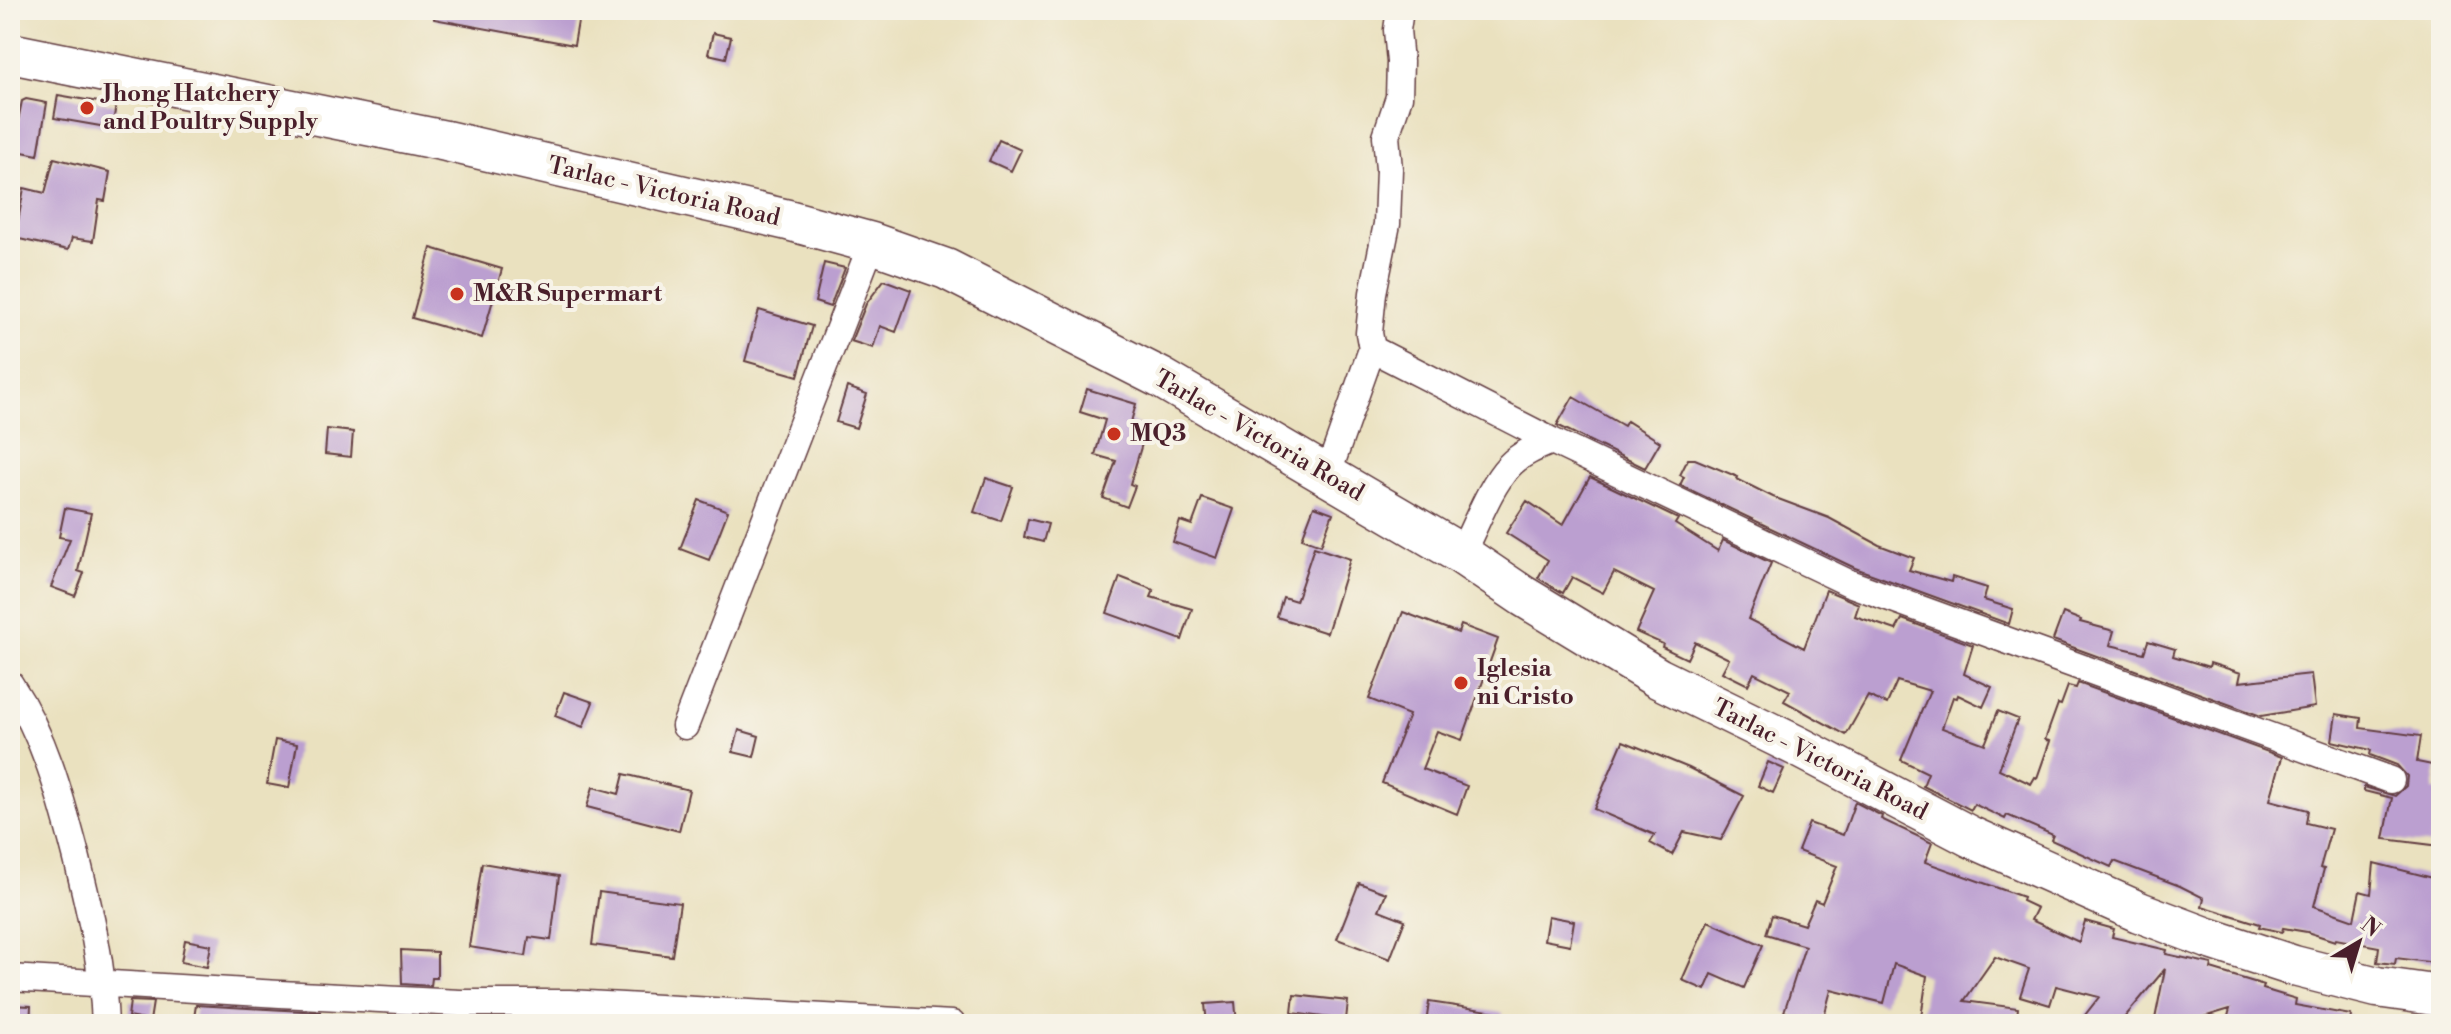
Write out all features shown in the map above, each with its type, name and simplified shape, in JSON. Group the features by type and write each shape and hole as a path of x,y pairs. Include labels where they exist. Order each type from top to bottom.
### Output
{"main road":[{"name":"Tarlac - Victoria Road","path":"10,53 446,141 788,220 872,243 946,269 1161,378 1461,554 1523,596 1658,678 1971,837 2139,912 2208,938 2294,966 2377,987 2441,996"}],"street":[{"path":"1327,476 1372,349 1369,333 1373,293 1387,224 1389,169 1386,136 1399,97 1397,30 1400,10"},
{"path":"685,726 872,243"},
{"path":"1372,349 1552,441 1849,583 2391,780"},
{"path":"1461,554 1509,465 1552,441"},
{"path":"10,684 42,740 92,917 105,1024"},
{"path":"10,978 460,1003 569,1003 952,1024"}],"building":[{"path":"434,10 580,10 574,45 434,19"},
{"path":"713,33 731,37 726,58 708,54"},
{"path":"58,95 116,105 112,128 54,118"},
{"path":"22,101 47,103 38,155 12,150"},
{"path":"999,140 1021,150 1011,171 989,161"},
{"path":"54,158 110,172 105,201 99,200 93,241 72,238 68,250 15,238 24,188 45,193"},
{"name":"M&R Supermart","path":"431,248 502,269 482,338 412,318"},
{"path":"824,263 845,268 830,307 815,302"},
{"path":"884,280 911,290 896,332 880,326 873,348 851,341 866,304"},
{"path":"759,310 812,326 798,376 745,361"},
{"path":"847,387 867,394 856,428 836,422"},
{"path":"1087,389 1136,404 1131,422 1147,427 1130,484 1135,486 1127,507 1103,498 1116,461 1095,455 1105,420 1080,412"},
{"path":"1573,397 1624,426 1627,421 1660,442 1645,468 1557,425"},
{"path":"327,429 353,432 351,457 325,454"},
{"path":"1688,459 1738,477 1773,497 1829,518 1879,545 1914,558 1909,570 1951,582 1952,577 1987,588 1984,600 2013,609 2009,624 1855,568 1680,485 1684,477 1680,475"},
{"path":"1590,477 1678,519 1675,524 1718,551 1723,540 1771,563 1748,619 1804,648 1826,590 1859,604 1855,616 1896,630 1902,619 1973,645 1964,674 1992,687 1983,707 1958,695 1957,698 1953,697 1942,728 1985,744 1998,711 2018,719 1999,769 2031,784 2037,778 2050,741 2045,740 2058,704 2061,705 2068,686 2076,688 2078,683 2282,757 2270,800 2308,810 2306,823 2331,829 2314,906 2354,920 2360,891 2371,894 2374,863 2441,880 2441,921 2436,963 2396,958 2395,964 2377,962 2379,947 2335,941 2283,928 2282,932 2259,927 2260,924 2202,906 2204,898 2180,886 2114,861 2111,867 2051,840 2053,835 2007,815 2005,819 1974,804 1971,810 1923,786 1928,773 1901,760 1930,691 1897,681 1887,704 1868,696 1846,735 1784,701 1790,691 1754,673 1748,685 1722,672 1729,659 1695,642 1687,659 1636,632 1654,592 1614,572 1603,593 1572,577 1563,593 1538,578 1548,560 1506,533 1527,501 1563,525"},
{"path":"986,478 1013,487 1001,521 974,512"},
{"path":"1202,498 1234,509 1217,558 1173,542 1180,521 1192,525"},
{"path":"699,500 728,511 709,560 680,549"},
{"path":"1314,506 1333,513 1321,545 1302,538"},
{"path":"65,508 91,513 78,571 84,573 75,596 51,587 70,539 59,537"},
{"path":"1028,519 1048,524 1043,542 1024,537"},
{"path":"1314,547 1350,559 1327,633 1277,617 1283,597 1296,601"},
{"path":"1120,577 1154,590 1151,597 1192,609 1182,640 1107,613"},
{"path":"1403,612 1458,633 1461,625 1498,639 1462,740 1437,731 1422,769 1467,786 1457,814 1382,783 1409,715 1369,699"},
{"path":"2063,613 2080,622 2114,631 2110,645 2144,653 2148,641 2175,649 2173,656 2241,673 2239,682 2311,674 2315,707 2261,716 2053,640"},
{"path":"564,692 593,702 583,727 555,716"},
{"path":"2336,714 2361,718 2360,728 2421,736 2417,762 2437,766 2433,790 2441,790 2441,846 2384,839 2392,798 2364,791 2364,787 2395,796 2406,786 2407,776 2397,765 2370,755 2371,750 2332,741"},
{"path":"739,730 759,736 754,757 733,752"},
{"path":"275,740 297,744 289,788 267,784"},
{"path":"1623,741 1689,768 1744,796 1721,840 1684,832 1672,855 1650,843 1655,835 1594,809"},
{"path":"1768,762 1784,769 1773,793 1758,786"},
{"path":"624,774 689,790 679,831 587,807 593,787 619,794"},
{"path":"1855,802 1882,816 1881,819 1932,843 1925,862 2023,897 2022,901 2037,908 2031,920 2079,942 2085,921 2114,929 2112,937 2212,964 2211,969 2264,985 2263,989 2296,999 2295,1005 2351,1015 2350,1024 2226,1024 2230,1009 2180,1024 2154,1024 2165,969 2119,1024 2078,1024 2099,997 2056,986 2050,1005 2020,996 2029,969 1995,957 1964,1001 2018,1008 2016,1024 1920,1024 1927,976 1894,964 1884,1003 1831,990 1822,1024 1792,1024 1794,1014 1784,1012 1805,946 1766,934 1772,915 1804,925 1815,900 1822,903 1837,866 1798,851 1809,823 1843,835"},
{"path":"482,863 559,876 551,940 529,937 526,956 469,947"},
{"path":"1359,883 1386,893 1379,910 1405,920 1390,959 1337,939"},
{"path":"599,892 680,903 672,956 592,945"},
{"path":"1548,916 1574,921 1570,945 1544,940"},
{"path":"1708,921 1763,945 1744,988 1712,974 1705,990 1682,980"},
{"path":"185,940 211,945 207,967 181,962"},
{"path":"401,950 437,952 437,978 432,978 431,986 402,984"},
{"path":"1294,995 1348,1001 1346,1020 1292,1013"},
{"path":"130,1001 153,1002 150,1021 128,1017"},
{"path":"1235,1002 1237,1024 1207,1024 1205,1004"},
{"path":"1429,1002 1503,1013 1502,1024 1426,1024"},
{"path":"10,1005 31,1006 30,1024 10,1024"},
{"path":"196,1005 320,1012 320,1024 193,1024"}],"place":[{"name":"Jhong Hatchery and Poultry Supply","path":"87,108"},
{"name":"M&R Supermart","path":"457,294"},
{"name":"MQ3","path":"1114,434"},
{"name":"Iglesia ni Cristo","path":"1461,683"}]}
